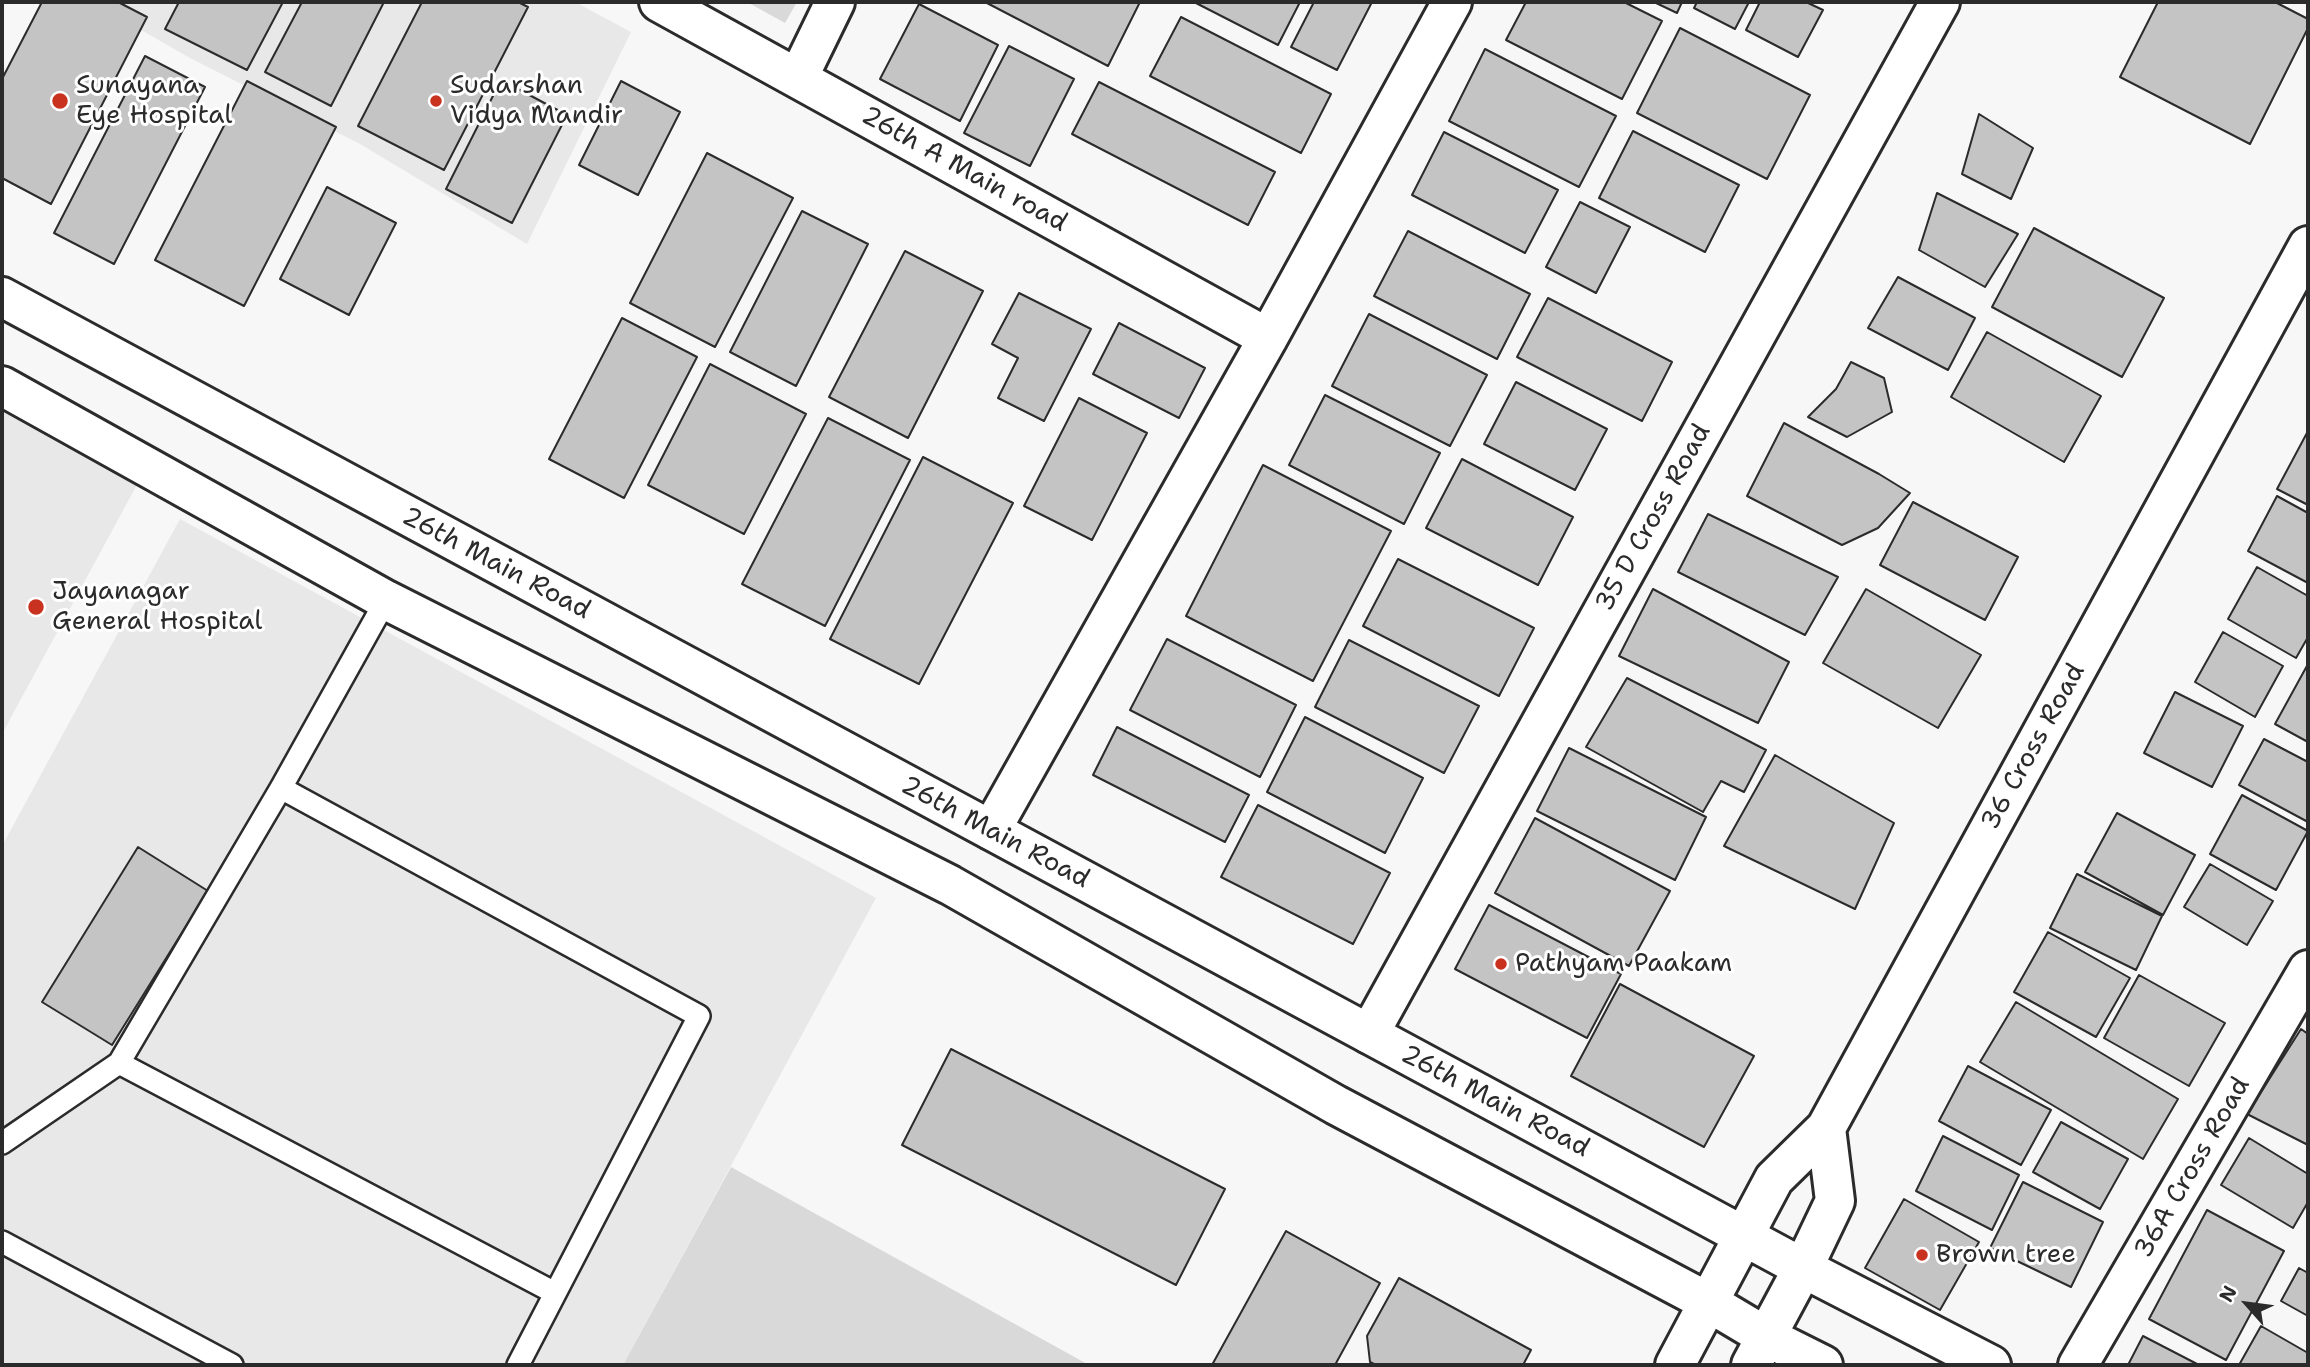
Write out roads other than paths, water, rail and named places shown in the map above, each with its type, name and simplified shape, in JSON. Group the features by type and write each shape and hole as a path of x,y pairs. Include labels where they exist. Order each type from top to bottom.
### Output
{"street":[{"name":"26th A Main road","path":"659,2 1269,338"},
{"path":"797,78 835,2"},
{"path":"991,830 1269,338 1452,2"},
{"name":"35 D Cross Road","path":"1369,1034 1940,2"},
{"name":"36 Cross Road","path":"1675,1365 1774,1179 1826,1128 2308,246"},
{"name":"26th Main Road","path":"2,297 1803,1268 1991,1365"},
{"path":"2,386 386,600 950,885 1336,1105 1708,1302 1758,1351 1823,1365"},
{"name":"36A Cross Road","path":"2078,1365 2308,970"},
{"path":"1758,1351 1803,1268 1835,1201 1826,1128"}],"lane":[{"path":"2,1143 119,1063 281,788 386,600"},
{"path":"281,788 699,1016 517,1365"},
{"path":"119,1063 555,1293"},
{"path":"2,1242 232,1365"}],"place":[{"name":"Sunayana Eye Hospital","path":"60,101"},
{"name":"Sudarshan Vidya Mandir","path":"436,101"},
{"name":"Jayanagar General Hospital","path":"36,607"},
{"name":"Pathyam Paakam","path":"1501,964"},
{"name":"Brown tree","path":"1922,1255"}]}
